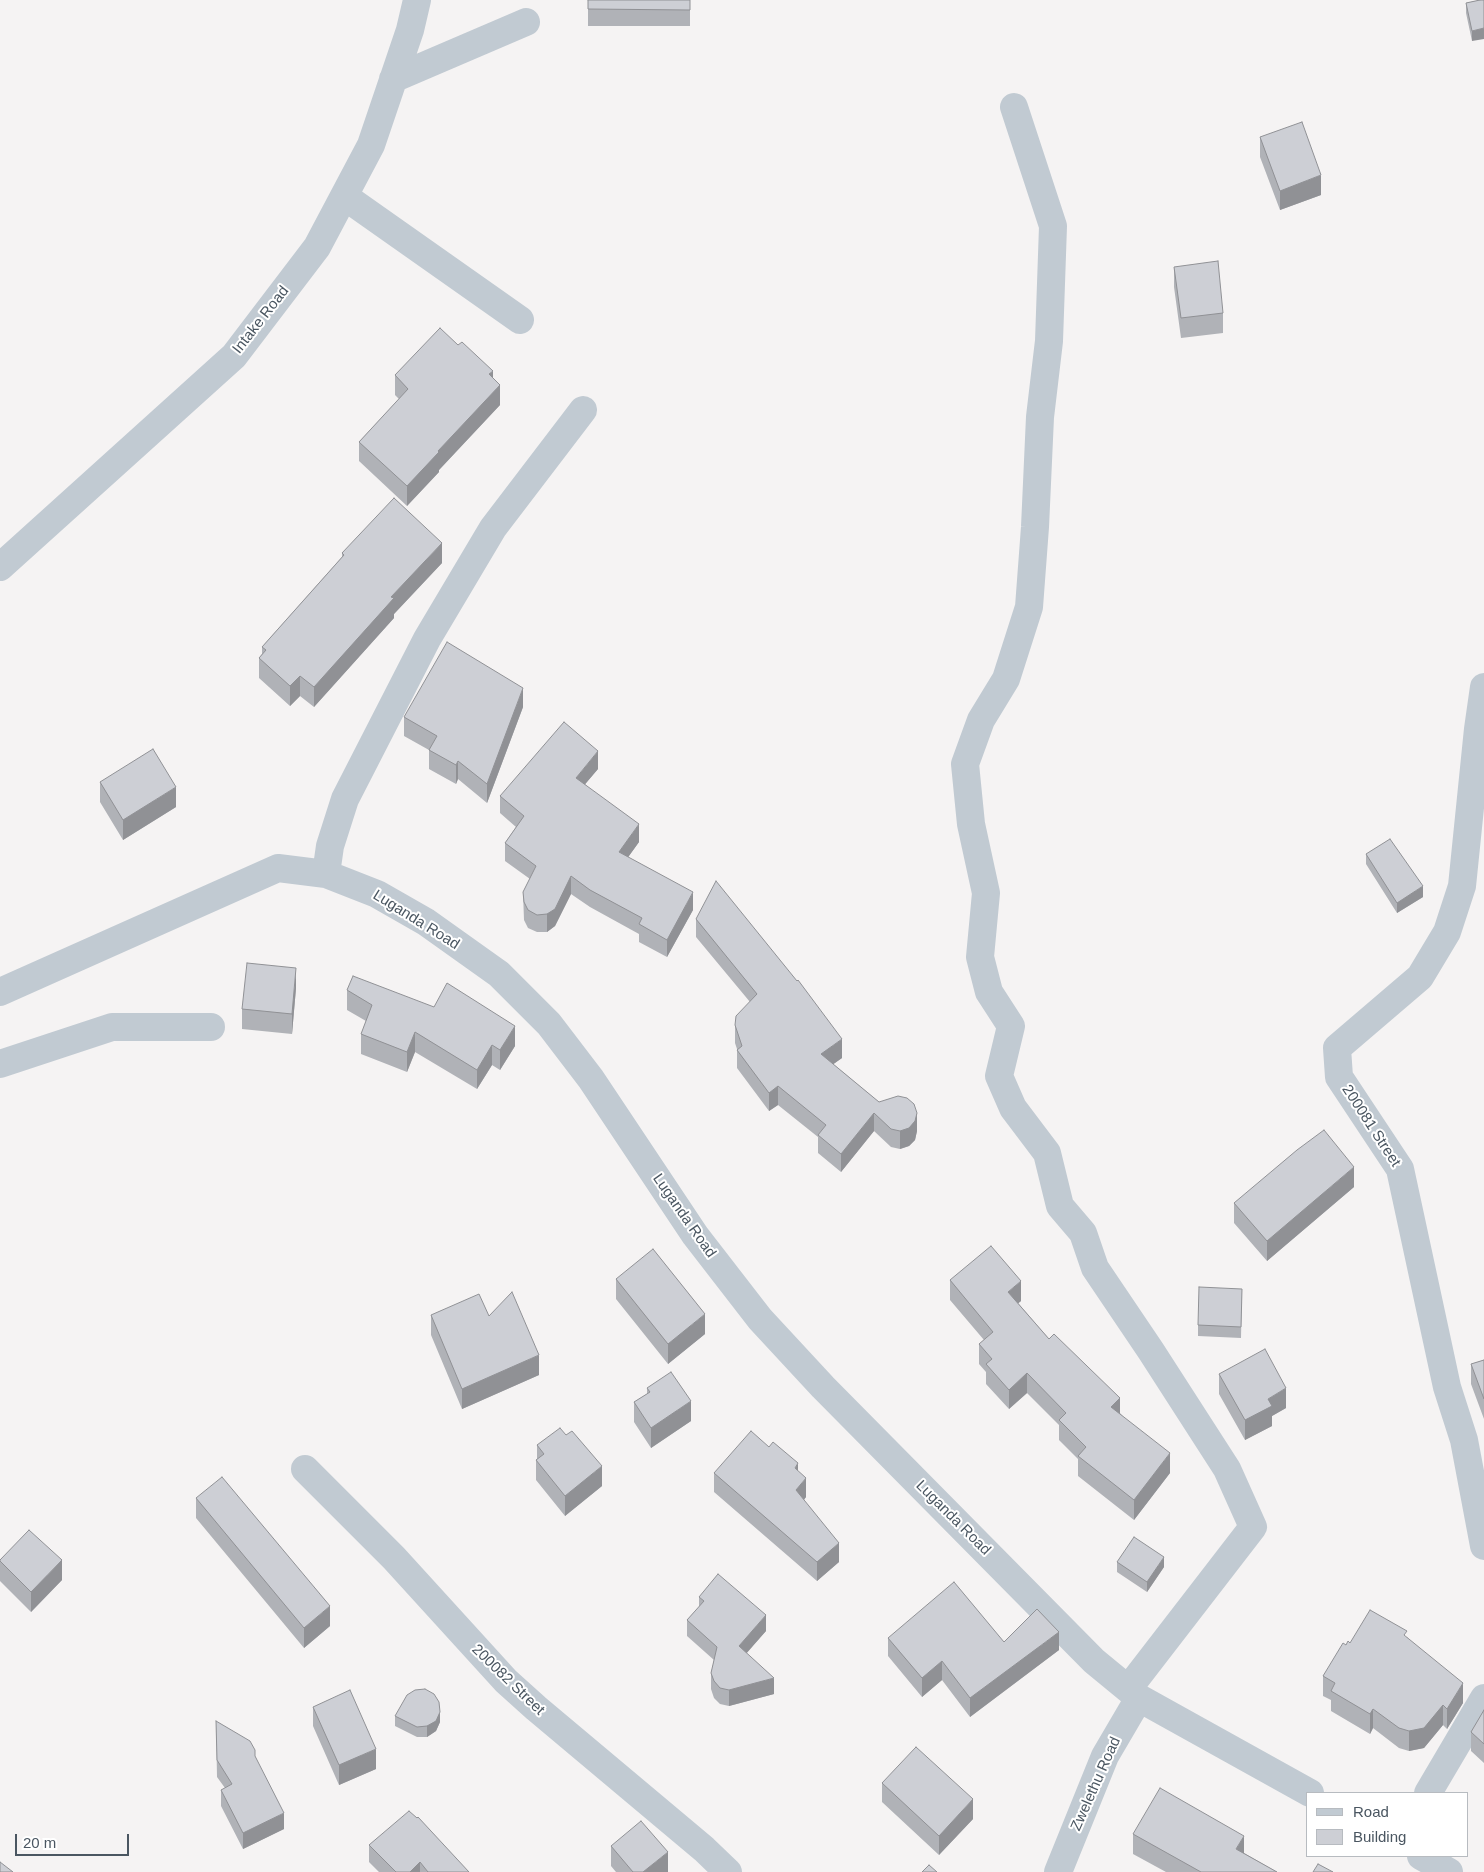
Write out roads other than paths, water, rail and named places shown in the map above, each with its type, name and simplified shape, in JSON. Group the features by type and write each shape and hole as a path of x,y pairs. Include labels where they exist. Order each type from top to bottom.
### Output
{"street":[{"name":"Intake Road","path":"0,567 234,356 317,247 371,145 410,30 418,0"},
{"path":"393,80 526,22"},
{"name":"Zwelethu Road","path":"1014,107 1053,226 1049,341 1040,418 1036,527 1029,607 1006,679 981,720 965,764 971,824 986,893 980,957 989,992 1011,1026 998,1076 1013,1108 1047,1153 1060,1206 1083,1233 1095,1268 1227,1469 1253,1527 1133,1693 1058,1872"},
{"path":"344,196 520,320"},
{"path":"326,874 330,846 345,799 427,639 493,528 582,410"},
{"name":"200081 Street","path":"1484,687 1462,886 1446,932 1420,977 1337,1048 1339,1077 1400,1169 1447,1387 1464,1440 1484,1546"},
{"name":"Luganda Road","path":"0,992 278,868 326,874 377,894 426,922 499,974 549,1024 591,1078 695,1236 760,1319 823,1387 1094,1661 1133,1693 1308,1792"},
{"path":"0,1064 112,1027 211,1027"},
{"name":"200082 Street","path":"305,1469 394,1558 506,1681 704,1849 728,1872"},
{"path":"1429,1792 1484,1698"},
{"path":"1423,1857 1449,1872"}]}
